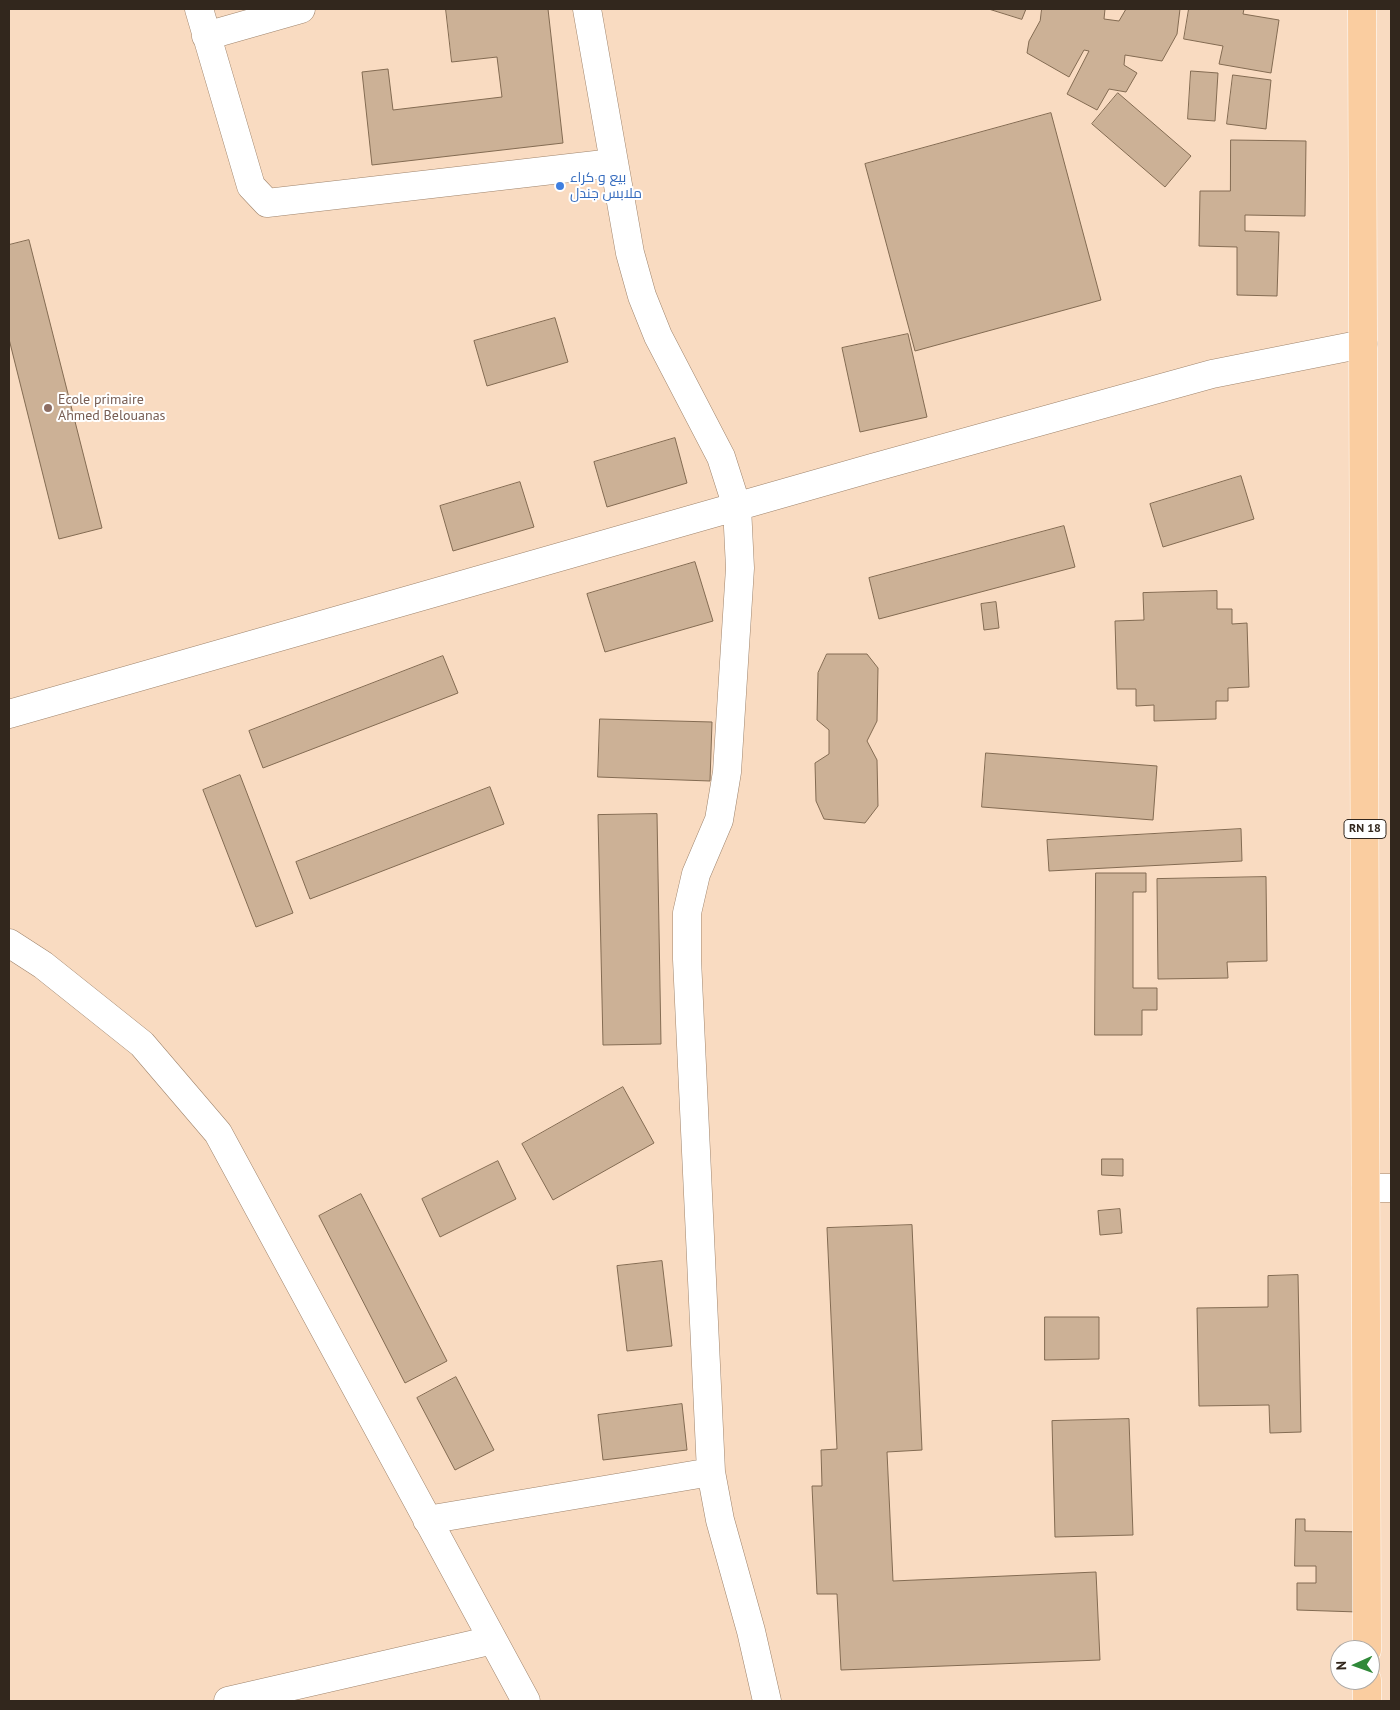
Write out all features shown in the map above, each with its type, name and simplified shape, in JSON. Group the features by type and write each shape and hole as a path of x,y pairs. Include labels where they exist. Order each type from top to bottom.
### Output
{"main road":[{"name":"RN 18","path":"1362,9 1363,344 1378,1188 1367,1640"}],"street":[{"path":"199,9 250,186 267,203 613,163"},
{"path":"206,36 302,9"},
{"path":"587,9 630,253 642,296 658,336 721,457 738,507 740,568 727,772 719,820 696,874 687,914 686,959 711,1472 720,1520 751,1631 766,1701"},
{"path":"9,714 1212,374 1363,344"},
{"path":"9,943 42,965 142,1044 218,1133 526,1701"},
{"path":"427,1520 711,1472"},
{"path":"228,1701 492,1640"}],"building":[{"path":"446,9 548,9 563,143 372,165 362,72 388,69 393,110 502,97 497,57 452,62"},
{"path":"989,9 1026,9 1022,19"},
{"path":"1042,9 1105,9 1104,19 1119,21 1126,9 1180,9 1177,34 1162,61 1125,55 1124,65 1137,73 1126,92 1109,89 1097,110 1067,94 1089,51 1084,50 1069,77 1027,53 1029,41 1040,21"},
{"path":"1189,9 1244,9 1243,14 1279,20 1271,73 1219,64 1223,46 1184,39"},
{"path":"1191,71 1218,73 1215,121 1188,119"},
{"path":"1233,75 1271,80 1266,129 1227,124"},
{"path":"1118,93 1191,156 1165,187 1092,124"},
{"path":"1051,113 1101,300 915,351 865,164"},
{"path":"1231,140 1306,141 1305,216 1245,215 1245,231 1279,232 1277,296 1237,295 1237,247 1199,246 1200,191 1230,191"},
{"path":"29,240 102,528 59,539 9,339 9,245"},
{"path":"555,318 568,362 487,386 474,341"},
{"path":"908,334 927,417 860,432 842,348"},
{"path":"675,438 687,483 607,507 594,462"},
{"path":"1241,476 1254,519 1163,547 1150,504"},
{"path":"520,482 534,527 453,551 440,506"},
{"path":"1064,526 1075,567 879,619 869,578"},
{"path":"695,562 713,621 605,652 587,594"},
{"path":"1217,591 1217,609 1232,609 1232,624 1247,623 1249,687 1228,688 1228,701 1216,701 1216,719 1154,721 1154,705 1136,706 1136,689 1117,689 1115,621 1144,620 1143,593"},
{"path":"996,602 999,628 984,630 981,604"},
{"path":"827,654 867,654 878,668 877,721 867,741 877,760 878,806 865,823 824,819 816,801 815,763 829,754 829,730 817,720 818,673"},
{"path":"443,656 458,693 263,768 249,731"},
{"path":"600,719 712,722 710,781 598,777"},
{"path":"986,753 1157,766 1153,820 982,807"},
{"path":"240,775 293,913 256,927 203,790"},
{"path":"490,787 504,824 310,899 296,862"},
{"path":"657,814 661,1044 603,1045 598,815"},
{"path":"1241,829 1242,861 1049,871 1047,840"},
{"path":"1096,873 1146,873 1146,892 1133,892 1133,988 1157,988 1157,1010 1142,1010 1142,1035 1095,1035"},
{"path":"1266,877 1267,961 1227,962 1228,978 1158,979 1157,879"},
{"path":"623,1087 654,1143 553,1200 522,1144"},
{"path":"1102,1159 1123,1159 1123,1176 1102,1175"},
{"path":"498,1161 516,1199 440,1237 422,1199"},
{"path":"361,1194 447,1361 405,1383 319,1216"},
{"path":"1120,1209 1122,1233 1100,1235 1098,1211"},
{"path":"912,1225 922,1450 887,1452 893,1581 1096,1572 1100,1660 841,1670 837,1594 817,1594 812,1486 822,1486 821,1450 837,1449 827,1228"},
{"path":"662,1261 672,1346 627,1351 617,1266"},
{"path":"1298,1275 1301,1432 1270,1433 1269,1405 1199,1406 1197,1308 1268,1307 1268,1276"},
{"path":"1045,1317 1099,1317 1099,1359 1045,1360"},
{"path":"456,1377 494,1450 455,1470 417,1398"},
{"path":"682,1404 687,1450 603,1460 598,1415"},
{"path":"1129,1419 1133,1535 1055,1537 1052,1421"},
{"path":"1296,1519 1305,1519 1305,1531 1364,1532 1358,1612 1297,1610 1297,1583 1316,1583 1316,1566 1295,1566"}],"place":[{"name":"بيع و كراء ملابس جندل","path":"560,186"},
{"name":"Ecole primaire Ahmed Belouanas","path":"48,408"}]}
